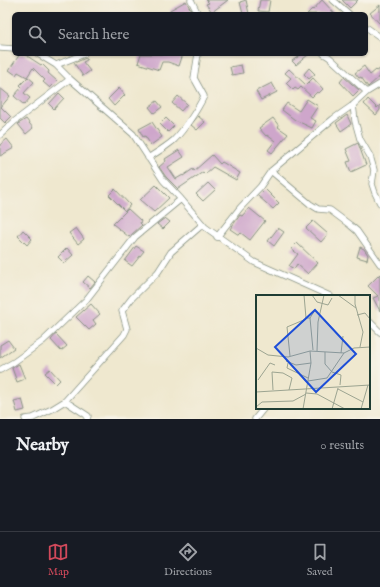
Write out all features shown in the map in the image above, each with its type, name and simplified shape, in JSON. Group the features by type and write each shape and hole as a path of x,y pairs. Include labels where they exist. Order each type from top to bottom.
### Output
{"street":[{"path":"192,0 197,12"},
{"path":"333,0 348,12"},
{"path":"368,28 380,37"},
{"path":"0,48 12,49"},
{"path":"42,56 56,64 70,79 133,134 163,180 202,225 254,262 328,295"},
{"path":"56,64 78,56"},
{"path":"148,158 173,141 202,101 204,96 195,82 193,74 198,56"},
{"path":"327,56 367,92"},
{"path":"0,136 15,121 70,79"},
{"path":"217,237 240,208 260,187 270,171 333,119 353,105 367,92 380,84"},
{"path":"353,105 355,121 360,139 370,156 374,170 372,184 380,203"},
{"path":"270,171 310,204 318,209 330,210 350,225 357,231 380,264"},
{"path":"0,370 43,341 86,300 135,237 181,199"},
{"path":"25,419 33,418 65,401 124,335 126,329 122,311 132,298 158,272 171,252 202,225"},
{"path":"370,322 380,332"},
{"path":"65,401 88,418 95,419"},
{"path":"255,419 263,409"}],"building":[{"path":"206,0 228,0 212,12 206,4 209,3"},
{"path":"246,0 249,12 242,12 240,2"},
{"path":"260,0 270,0 268,12 258,11"},
{"path":"322,0 333,12 309,12 312,9 313,10"},
{"path":"342,0 358,0 350,8"},
{"path":"186,1 192,12 171,12 170,10"},
{"path":"380,5 380,24 370,13"},
{"path":"19,56 27,56 41,65 42,64 49,71 48,73 57,81 50,88 43,82 45,80 33,68 27,77 18,72 16,75 9,70"},
{"path":"140,56 182,56 179,66 168,62 162,62 159,70 138,63"},
{"path":"299,56 307,56 296,65 292,61"},
{"path":"86,58 87,60 83,62 90,71 83,76 74,63"},
{"path":"241,65 243,73 232,75 230,67"},
{"path":"364,66 370,75 376,70 377,71 380,69 380,76 368,87 361,77 359,78 355,73"},
{"path":"309,68 315,74 309,79 304,74"},
{"path":"289,69 306,85 313,78 323,89 312,97 301,87 298,90 295,88 293,90 286,83 291,78 285,73"},
{"path":"28,77 34,82 24,93 30,98 24,105 14,96 22,87 20,85"},
{"path":"344,77 359,90 353,96 340,82"},
{"path":"272,83 277,92 261,100 256,91"},
{"path":"0,88 10,96 1,107 11,117 5,123 0,118"},
{"path":"119,88 125,95 114,106 108,99"},
{"path":"59,93 64,98 54,109 49,104"},
{"path":"178,96 187,104 181,111 172,103"},
{"path":"307,99 318,106 310,118 316,121 312,128 295,120 282,110 287,103 299,111"},
{"path":"368,99 377,108 380,105 380,110 376,115 364,104"},
{"path":"157,101 162,107 154,113 149,107"},
{"path":"347,115 351,124 341,131 336,123"},
{"path":"198,116 205,122 197,130 191,125"},
{"path":"166,118 174,126 168,132 160,124"},
{"path":"273,118 279,126 278,127 288,134 272,153 268,150 275,141 267,135 266,136 259,128"},
{"path":"26,119 33,128 26,134 18,124"},
{"path":"152,122 162,137 151,145 145,136 143,137 139,129"},
{"path":"7,139 14,148 0,156 0,145"},
{"path":"358,143 366,165 351,172 347,162 351,161 346,149"},
{"path":"179,150 184,157 168,167 176,179 193,169 194,171 212,155 220,164 222,162 240,173 236,180 213,167 205,174 203,172 178,189 166,177 159,167 166,161 165,159"},
{"path":"208,183 215,190 203,201 196,194"},
{"path":"156,185 169,198 154,212 140,200"},
{"path":"115,189 130,205 125,211 109,195"},
{"path":"265,189 279,203 273,209 258,196"},
{"path":"249,208 265,221 250,240 241,233 239,235 230,229 240,215 242,216"},
{"path":"128,209 141,221 140,223 142,225 129,237 113,224"},
{"path":"165,218 170,222 163,229 157,224"},
{"path":"313,221 328,234 321,242 306,228"},
{"path":"76,228 84,239 78,244 69,233"},
{"path":"278,228 284,232 274,246 268,241"},
{"path":"23,230 32,239 27,245 18,236"},
{"path":"297,243 318,263 308,274 297,264 294,269 289,266 298,254 291,249"},
{"path":"136,246 144,251 132,266 125,261"},
{"path":"360,247 364,249 368,255 367,260 357,257"},
{"path":"67,248 73,255 64,263 58,257"},
{"path":"380,274 380,311 373,298 378,296 368,286"},
{"path":"88,276 95,282 90,288 83,282"},
{"path":"91,304 100,314 93,320 96,324 89,330 76,317"},
{"path":"56,334 67,346 61,351 51,340"},
{"path":"8,340 14,348 0,358 0,345"},
{"path":"19,364 25,379 17,382 12,368"},
{"path":"50,369 60,380 56,384 45,373"},
{"path":"22,399 25,410 17,412 14,401"}]}
